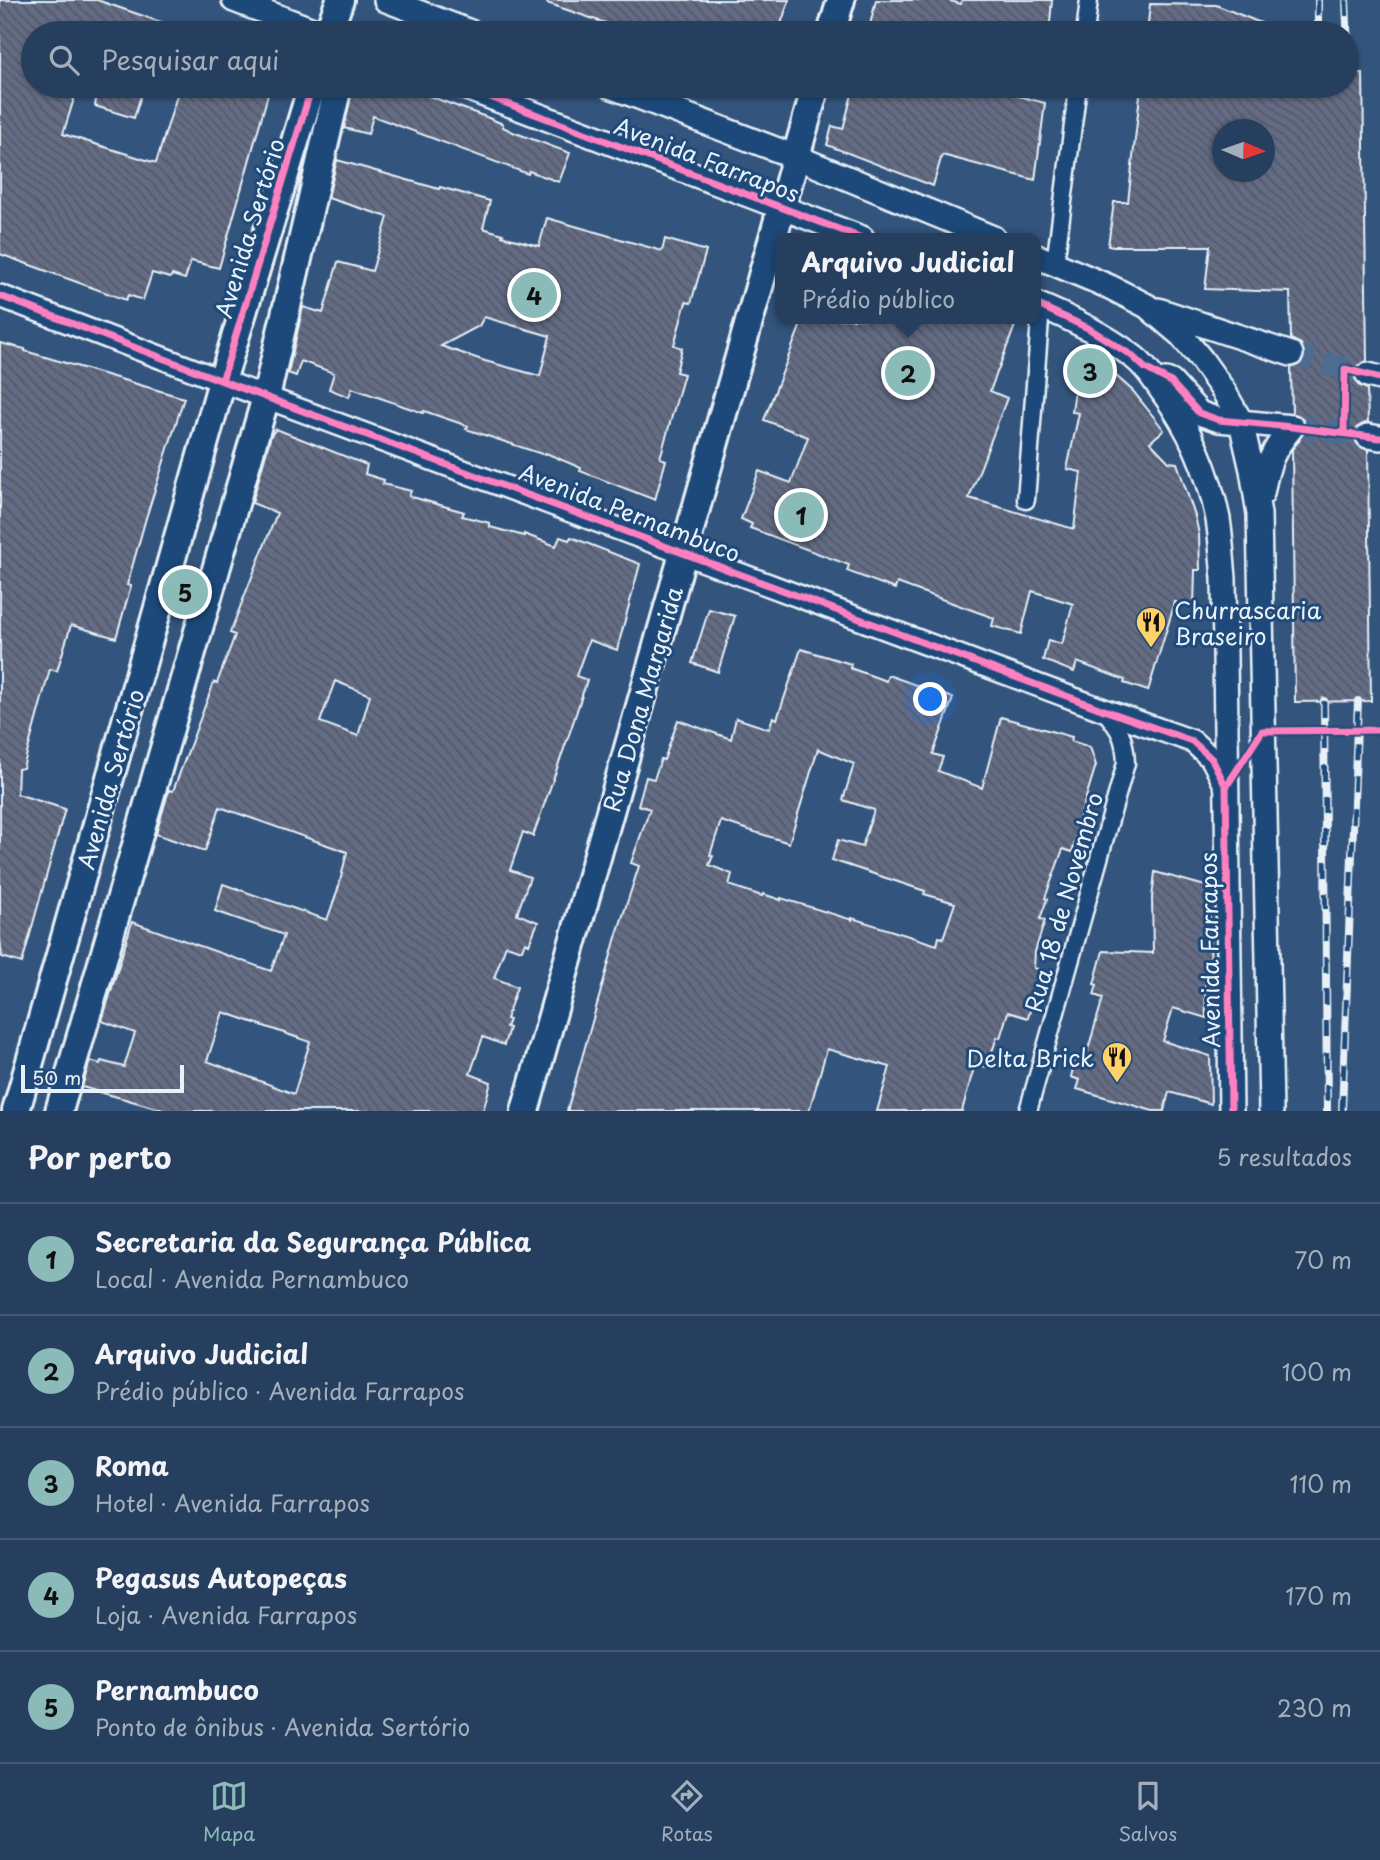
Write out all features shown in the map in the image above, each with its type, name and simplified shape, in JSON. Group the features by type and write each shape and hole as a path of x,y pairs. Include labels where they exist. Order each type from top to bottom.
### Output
{"main road":[{"path":"234,0 289,21"},
{"path":"332,21 340,0"},
{"path":"346,0 347,21"},
{"path":"386,0 441,21"},
{"path":"835,21 841,0"},
{"name":"Avenida Sertório","path":"16,1111 222,381 308,98"},
{"name":"Avenida Sertório","path":"59,1111 266,397 335,98"},
{"name":"Avenida Farrapos","path":"492,98 848,233"},
{"name":"Avenida Farrapos","path":"641,98 796,157 981,233"},
{"name":"Rua Dona Margarida","path":"525,1111 813,98"},
{"path":"1046,260 1147,306 1291,354"},
{"name":"Avenida Farrapos","path":"1041,306 1088,328 1131,355 1145,368 1182,421 1211,487 1224,578 1231,1111"},
{"path":"1147,306 1181,335 1201,359 1241,422 1259,514 1271,1111"},
{"path":"1145,368 1171,382 1199,413 1219,420 1292,427 1276,446 1267,467 1259,514"}],"street":[{"path":"1086,21 1089,0"},
{"path":"1046,260 1076,98"},
{"name":"Avenida Pernambuco","path":"0,296 1192,741 1212,759 1226,788"},
{"path":"1026,500 1038,324"},
{"name":"Rua 18 de Novembro","path":"1028,1111 1126,763 1125,745 1118,728 1104,710"}],"building":[{"path":"0,0 97,0 158,21 21,21 21,98 74,98 63,134 156,163 176,98 267,98 219,268 191,261 185,279 152,273 143,300 128,295 126,300 0,254"},
{"path":"547,0 789,0 782,21 599,21 547,3"},
{"path":"876,0 947,0 961,4 962,0 1052,0 1050,21 871,21"},
{"path":"1150,4 1216,5 1256,21 1148,21"},
{"path":"1359,73 1363,73 1367,361 1358,365 1354,372 1358,385 1367,389 1368,422 1358,427 1354,434 1359,446 1368,450 1371,701 1295,702 1292,449 1304,435 1306,428 1301,417 1292,413 1291,368 1301,364 1305,352 1301,344 1291,339 1290,292 1205,289 1210,246 1108,246 1114,202 1128,202 1140,98 1359,98"},
{"path":"96,98 140,98 134,118 95,106"},
{"path":"350,98 435,98 570,153 559,182 529,171 528,174 373,116 368,134 344,128"},
{"path":"851,98 1026,98 1045,103 1035,180 942,155 933,186 827,145 832,126 843,129"},
{"path":"337,160 490,201 483,228 539,246 547,218 662,251 665,239 706,251 691,303 686,302 674,345 682,348 676,372 684,374 660,458 666,460 655,500 580,471 581,468 546,453 545,455 466,429 468,426 424,411 423,413 352,388 349,397 329,389 334,373 301,361 296,376 288,373 303,307 323,313 338,262 372,271 388,217 328,198","holes":["484,317 550,336 540,376 441,346 479,326"]},
{"path":"801,324 1016,324 990,391 1007,398 969,498 1074,529 1081,472 1067,469 1079,413 1072,412 1080,352 1096,358 1133,391 1164,430 1150,442 1169,462 1177,463 1199,534 1200,570 1195,570 1194,608 1175,602 1148,691 1077,662 1074,672 1043,660 1048,640 1062,644 1073,604 1032,591 1021,634 992,626 994,618 897,583 895,589 847,571 849,565 750,528 752,524 741,519 759,471 791,483 808,437 764,420"},
{"path":"0,343 184,398 127,585 131,586 116,638 71,625 57,671 50,669 23,768 18,769 17,794 65,809 22,963 2,957 0,938"},
{"path":"276,429 367,465 365,474 384,480 383,484 411,491 409,496 464,512 462,516 490,523 490,527 524,534 556,546 560,537 569,540 571,537 640,564 617,650 589,640 576,676 587,680 571,729 533,836 523,832 510,870 530,877 517,914 538,922 529,944 525,942 522,950 506,945 494,978 517,987 506,1019 509,1020 506,1027 509,1028 504,1045 483,1037 470,1074 491,1082 483,1111 167,1111 82,1087 90,1061 124,1067 135,1033 102,1021 132,922 271,971 284,935 215,911 223,884 327,920 339,886 347,852 220,807 205,851 156,834 169,790 173,791 214,682 217,683 235,635 230,633 277,513 252,503 271,435","holes":["335,681 370,695 358,736 320,722","223,1012 310,1042 294,1094 207,1061"]},
{"path":"709,609 735,616 718,672 692,663"},
{"path":"801,649 851,664 850,668 886,681 888,675 953,698 933,754 943,757 938,771 982,788 1001,717 1072,737 1071,741 1090,747 1096,765 1080,817 1082,818 1072,852 1063,849 1040,919 1045,920 1035,952 1034,968 1041,970 1028,1018 1008,1012 987,1067 975,1064 962,1111 877,1111 890,1067 827,1049 809,1111 567,1111 639,866 631,863 650,809 638,805 646,777 654,779 661,759 664,760 678,720 731,739 736,718 769,729 773,717 777,719","holes":["818,749 854,764 843,800 874,810 862,847 838,840 832,860 955,903 943,938 939,937 937,945 852,918 729,885 732,874 709,865 721,821 789,843"]},
{"path":"1155,872 1209,887 1211,980 1205,980 1206,1018 1173,1008 1163,1041 1210,1056 1211,1104 1169,1092 1164,1111 1153,1111 1077,1089 1080,1080 1071,1077 1075,1060 1084,1063 1103,998 1094,995 1097,985 1094,984 1103,951 1153,953 1152,898"}],"tunnel":[{"path":"1291,354 1368,375"},
{"path":"1292,427 1368,436"}],"railway":[{"path":"1318,0 1318,21"},
{"path":"1346,0 1347,21"},
{"path":"1324,701 1327,1111"},
{"path":"1342,1111 1358,701"}],"cycle path":[{"path":"222,381 308,98"},
{"path":"493,98 849,233"},
{"path":"0,296 1192,741 1212,759 1226,787 1231,1111"},
{"path":"1041,306 1088,328 1131,355 1145,368 1171,382 1199,413 1219,420 1380,438"},
{"path":"1344,433 1345,369 1380,378"},
{"path":"1226,787 1262,731 1380,730"}],"place":[{"name":"Pegasus Autopeças","path":"534,295"},
{"name":"Roma","path":"1090,371"},
{"name":"Arquivo Judicial","path":"908,373"},
{"name":"Secretaria da Segurança Pública","path":"801,515"},
{"name":"Pernambuco","path":"185,592"},
{"name":"Churrascaria Braseiro","path":"1151,649"},
{"name":"Delta Brick","path":"1117,1084"}]}
